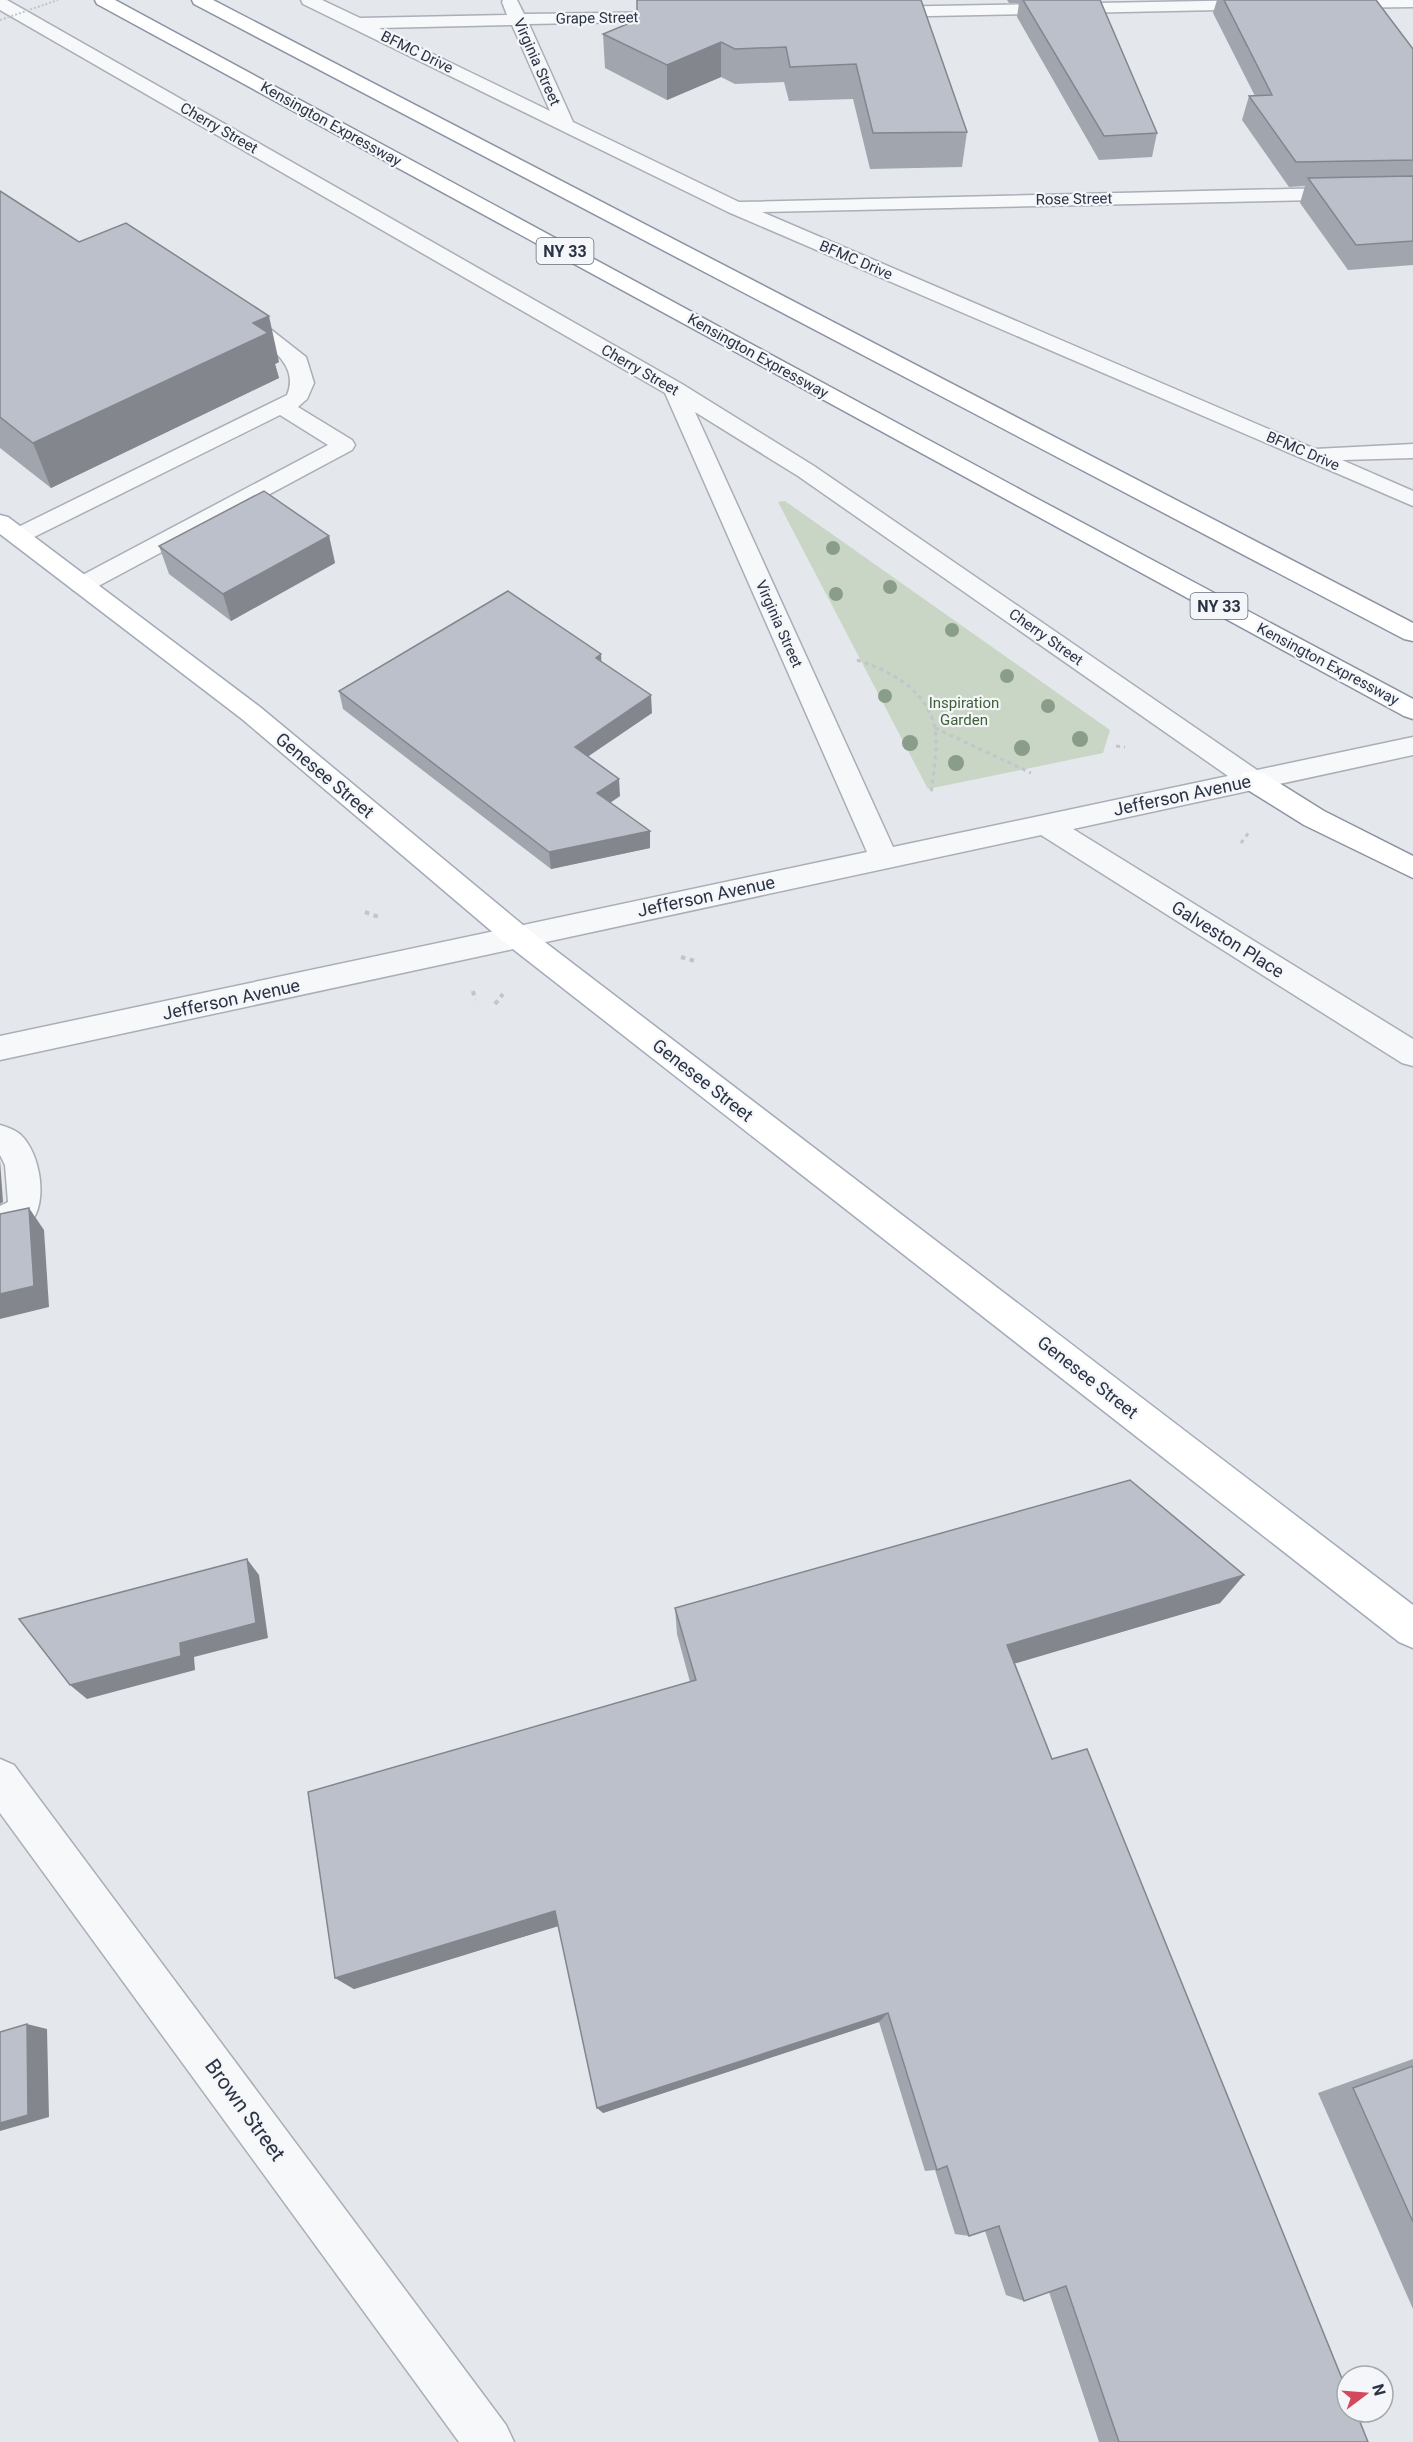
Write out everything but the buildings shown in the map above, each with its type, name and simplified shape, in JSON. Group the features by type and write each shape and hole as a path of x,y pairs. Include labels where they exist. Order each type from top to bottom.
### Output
{"main road":[{"name":"Kensington Expressway","path":"103,0 1413,710"},
{"path":"200,0 1413,633"},
{"name":"Genesee Street","path":"9,529 251,712 519,938 1413,1629"},
{"path":"1253,780 1314,818 1413,868"}],"street":[{"name":"BFMC Drive","path":"309,0 735,208 1413,500"},
{"name":"Virginia Street","path":"509,0 565,124"},
{"path":"1318,4 1413,2"},
{"name":"Cherry Street","path":"0,3 674,389 807,471 1253,780"},
{"path":"864,13 1282,4"},
{"name":"Grape Street","path":"357,23 698,16"},
{"name":"Rose Street","path":"735,208 1413,192"},
{"path":"9,529 296,399 303,383 298,362 248,321"},
{"name":"Virginia Street","path":"674,389 884,858"},
{"path":"82,585 344,445 281,406"},
{"path":"1310,454 1413,451"},
{"name":"Jefferson Avenue","path":"0,1048 1413,746"},
{"name":"Galveston Place","path":"1044,824 1413,1054"},
{"path":"0,1138 11,1143 18,1152 25,1203 24,1210 17,1215 0,1220"},
{"name":"Brown Street","path":"0,1779 489,2442"}],"path":[{"path":"0,20 58,0"},
{"path":"857,660 887,672 912,688 930,713 935,728 931,794"},
{"path":"935,728 1031,773"},
{"path":"1241,843 1249,832"},
{"path":"365,912 379,917"},
{"path":"681,957 695,961"},
{"path":"495,1004 503,994"}],"green space":[{"name":"Inspiration Garden","path":"785,501 1110,730 1103,753 928,789 778,502"}]}
